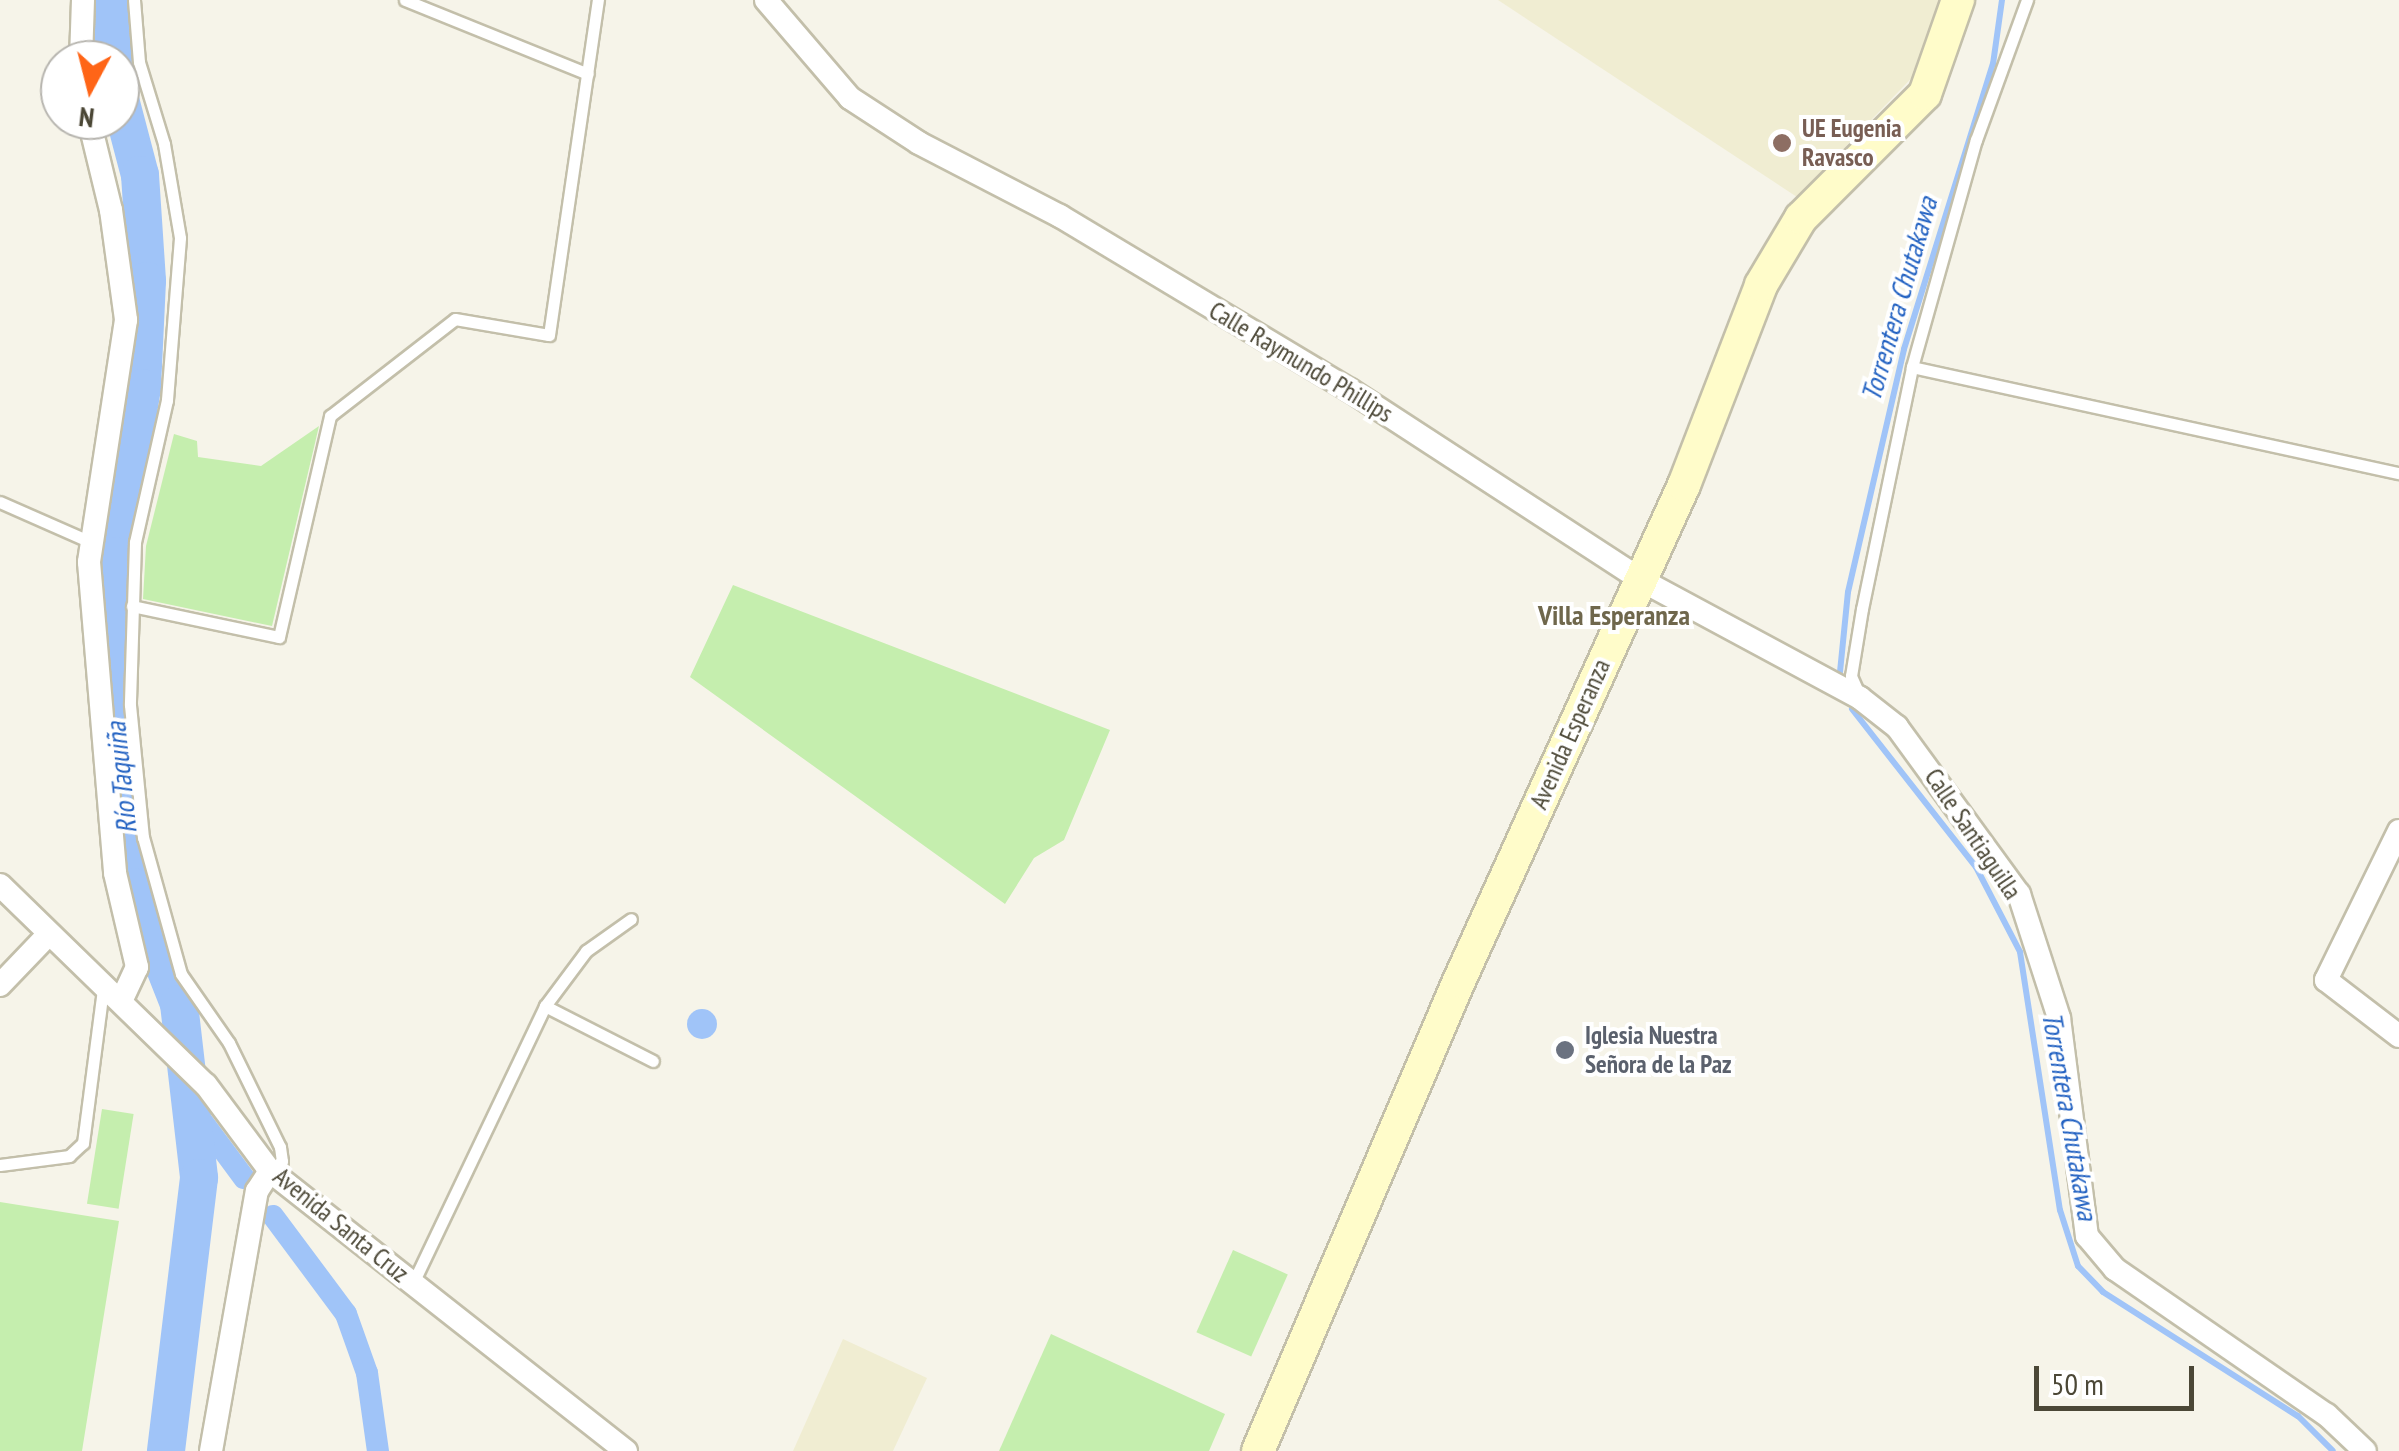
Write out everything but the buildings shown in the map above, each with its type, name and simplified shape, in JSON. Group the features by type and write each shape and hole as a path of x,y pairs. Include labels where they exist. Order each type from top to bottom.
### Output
{"main road":[{"name":"Avenida Esperanza","path":"1258,1451 1459,981 1641,580 1761,285 1801,218 1926,94 1958,0"}],"street":[{"path":"82,40 83,0"},
{"name":"Calle Raymundo Phillips","path":"766,0 814,61 878,116 1350,390 1641,580 1858,696"},
{"path":"94,140 111,210 126,320 92,543 114,873 137,967 121,1001"},
{"name":"Calle Santiaguilla","path":"1858,696 1897,728 2018,894 2059,1018 2087,1236 2116,1268 2327,1415 2366,1451"},
{"path":"2399,831 2326,980 2399,1036"},
{"name":"Avenida Santa Cruz","path":"0,886 206,1085 270,1171 626,1451"},
{"path":"0,984 48,935"},
{"path":"211,1451 257,1191 270,1171"}],"lane":[{"path":"134,0 139,62 164,144 180,238 167,400 136,542 132,606 130,706 143,837 180,974 229,1042 280,1147 282,1160 270,1171"},
{"path":"405,0 588,74"},
{"path":"132,606 279,637 330,416 455,320 550,335 598,0"},
{"path":"1858,696 1851,676 1912,367 1976,140 2027,0"},
{"path":"1912,367 2399,473"},
{"path":"0,502 92,543"},
{"path":"413,1283 545,1006 586,951 630,919"},
{"path":"0,1166 68,1156 83,1143 104,984"},
{"path":"545,1006 653,1060"}],"shaded area":[{"name":"UE Eugenia Ravasco","path":"1498,0 1947,0 1928,61 1797,197"},
{"path":"843,1339 927,1378 893,1451 793,1451"}],"green space":[{"path":"319,426 272,626 143,599 146,546 174,434 197,441 198,457 261,466"},
{"path":"733,585 1110,730 1064,840 1034,858 1005,904 690,677"},
{"path":"102,1109 134,1114 119,1209 87,1204"},
{"path":"0,1202 119,1221 82,1451 0,1451"},
{"path":"1233,1250 1288,1274 1251,1357 1196,1332"},
{"path":"1051,1334 1225,1414 1209,1451 999,1451"}],"water":[{"path":"702,1009 713,1013 717,1024 713,1035 702,1039 691,1035 687,1024 691,1013"}],"waterway":[{"name":"Río Taquiña","path":"111,0 112,40"},
{"name":"Torrentera Chutakawa","path":"1840,672 1848,592 1904,349 1993,64 2002,0"},
{"name":"Río Taquiña","path":"131,140 140,175 147,281 142,388 114,556 114,738 133,887 179,1004 199,1178 166,1451"},
{"name":"Torrentera Chutakawa","path":"1852,709 1976,867 2020,952 2060,1210 2078,1266 2103,1292 2298,1416 2333,1451"},
{"path":"190,1105 244,1178"},
{"path":"273,1216 346,1314 367,1373 378,1451"}],"place":[{"name":"UE Eugenia Ravasco","path":"1782,143"},
{"name":"Iglesia Nuestra Señora de la Paz","path":"1565,1050"}],"district":[{"name":"Villa Esperanza","path":"1614,615"}]}
